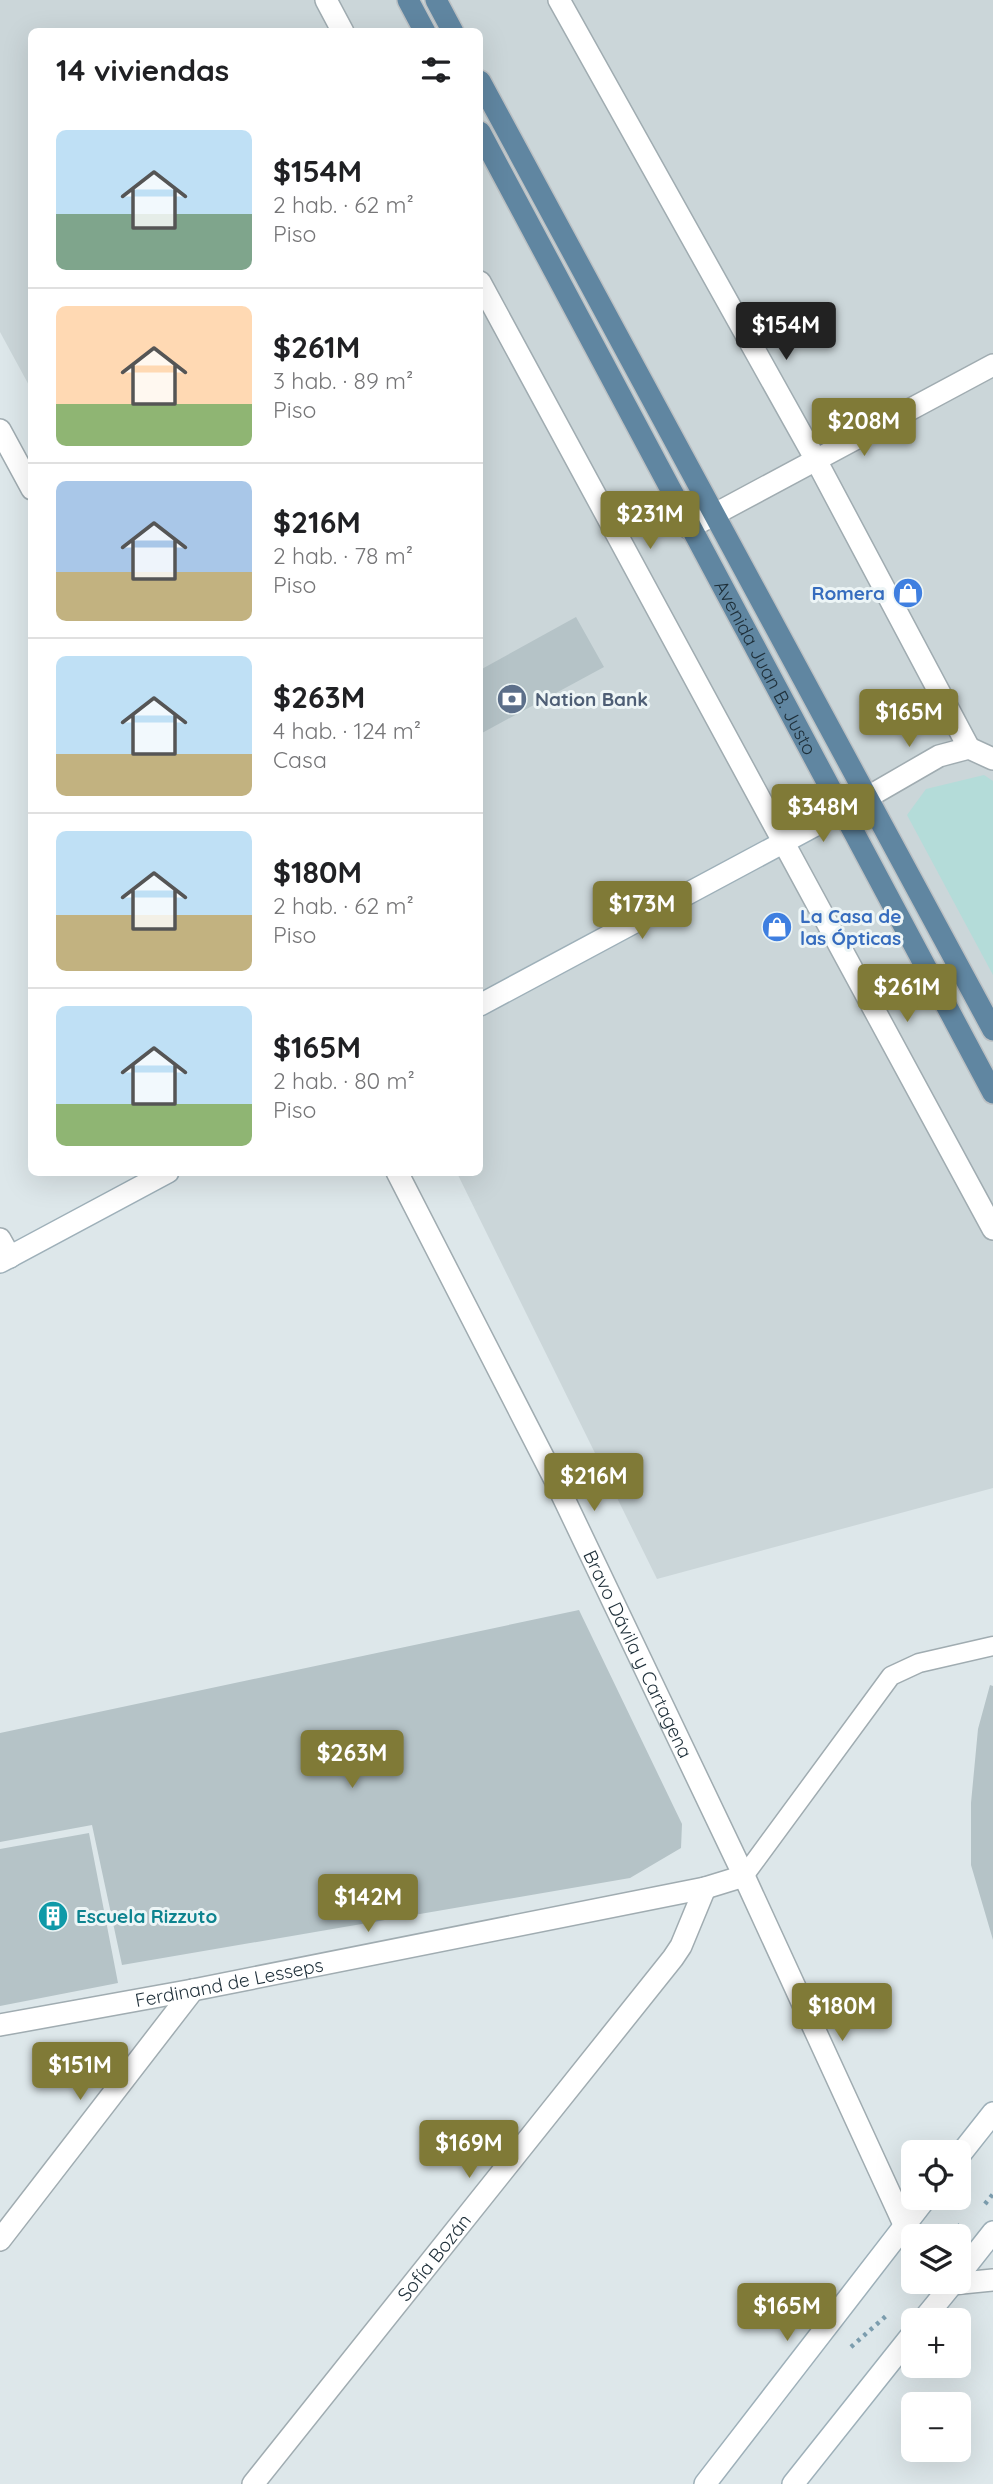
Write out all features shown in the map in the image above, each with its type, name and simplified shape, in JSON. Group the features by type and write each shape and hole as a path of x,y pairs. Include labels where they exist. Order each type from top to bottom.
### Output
{"main road":[{"path":"408,0 423,28"},
{"path":"436,0 451,28"},
{"name":"Avenida Juan B. Justo","path":"483,87 993,1030"},
{"name":"Avenida Juan B. Justo","path":"483,138 993,1093"}],"street":[{"path":"326,0 341,28"},
{"path":"559,0 816,460 969,748 993,759"},
{"path":"483,288 993,1229"},
{"path":"689,528 993,365"},
{"path":"0,430 28,482"},
{"path":"483,1003 868,797 939,756 969,748"},
{"path":"3,1253 160,1176"},
{"name":"Bravo Dávila y Cartagena","path":"399,1176 555,1480 744,1876 902,2224"},
{"name":"Ferdinand de Lesseps","path":"0,2025 193,1990 705,1888 744,1876"},
{"name":"Sofía Bozán","path":"253,2484 673,1958 681,1946 705,1888"},
{"path":"0,2240 193,1990"},
{"path":"971,2141 993,2113"},
{"path":"971,2259 993,2232"},
{"path":"705,2484 901,2246"},
{"path":"971,2281 993,2280"},
{"path":"932,2308 943,2294"},
{"path":"793,2484 901,2348"}],"lane":[{"path":"744,1876 891,1676 919,1663 993,1646"}],"shaded area":[{"path":"0,0 993,0 993,1488 657,1579 458,1176 483,1176 483,28 28,28 28,383 0,332"}],"green space":[{"path":"984,775 993,781 993,975 907,815 926,789"}],"building":[{"name":"Nation Bank","path":"576,617 604,667 483,732 483,668"},
{"path":"579,1610 682,1824 681,1848 630,1878 122,1965 92,1825 0,1842 0,1733"},
{"path":"990,1685 993,1686 993,1940 971,1865 971,1803 978,1729"},
{"name":"Escuela Rizzuto","path":"89,1833 118,1983 0,2006 0,1849"}],"place":[{"name":"Romera","path":"908,593"},
{"name":"Nation Bank","path":"512,699"},
{"name":"La Casa de las Ópticas","path":"777,927"},
{"name":"Escuela Rizzuto","path":"53,1916"}]}
